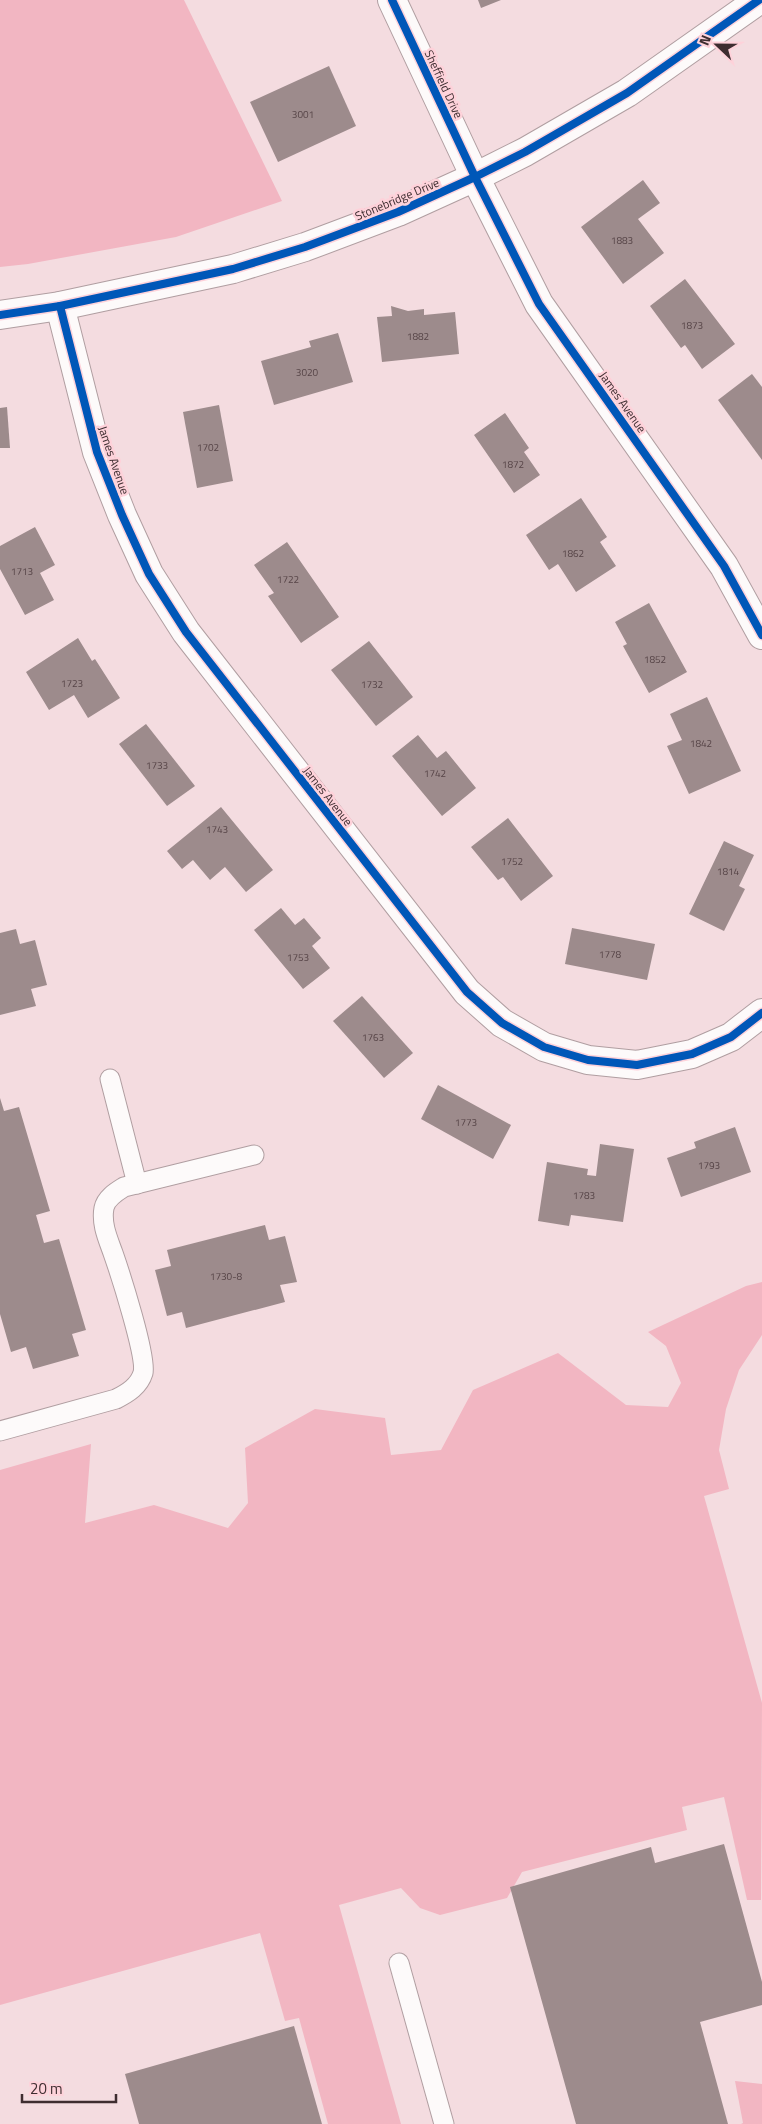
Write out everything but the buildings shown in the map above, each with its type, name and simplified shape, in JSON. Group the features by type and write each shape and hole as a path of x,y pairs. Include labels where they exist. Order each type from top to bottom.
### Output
{"street":[{"name":"Sheffield Drive","path":"392,0 475,177"},
{"name":"Stonebridge Drive","path":"0,315 60,306 234,269 305,247 398,212 525,152 627,93 759,0"},
{"name":"James Avenue","path":"475,177 539,304 724,566 762,635"},
{"name":"James Avenue","path":"60,306 98,452 122,515 149,574 186,632 467,992 502,1024 544,1047 588,1060 637,1065 692,1054 731,1037 762,1013"}],"lane":[{"path":"110,1079 137,1184"},
{"path":"0,1431 116,1399 133,1389 139,1382 143,1371 141,1350 114,1254 105,1230 103,1217 104,1207 114,1194 124,1187 254,1155"},
{"path":"399,1963 444,2124"}],"shaded area":[{"path":"0,0 184,0 282,201 176,237 28,264 0,267"},
{"path":"762,1282 762,1335 739,1370 726,1409 719,1450 729,1489 704,1496 762,1703 761,1900 747,1900 724,1797 682,1807 687,1830 522,1872 507,1898 440,1915 420,1908 401,1888 339,1905 401,2124 328,2124 299,2018 285,2021 260,1933 0,2005 0,1470 91,1444 85,1523 154,1505 228,1528 248,1503 245,1448 315,1409 385,1418 391,1455 441,1450 473,1390 558,1353 626,1405 668,1407 681,1383 666,1346 648,1332 746,1286"},
{"path":"735,2081 762,2084 762,2124 741,2124 743,2123"}],"cycle path":[{"path":"392,0 475,177 539,304 724,566 762,635"},
{"path":"0,315 60,306 233,269 305,247 398,212 525,152 627,93 759,0"},
{"path":"60,306 97,452 122,515 149,574 186,632 467,992 502,1023 544,1047 588,1060 637,1065 692,1054 731,1037 762,1013"}]}
